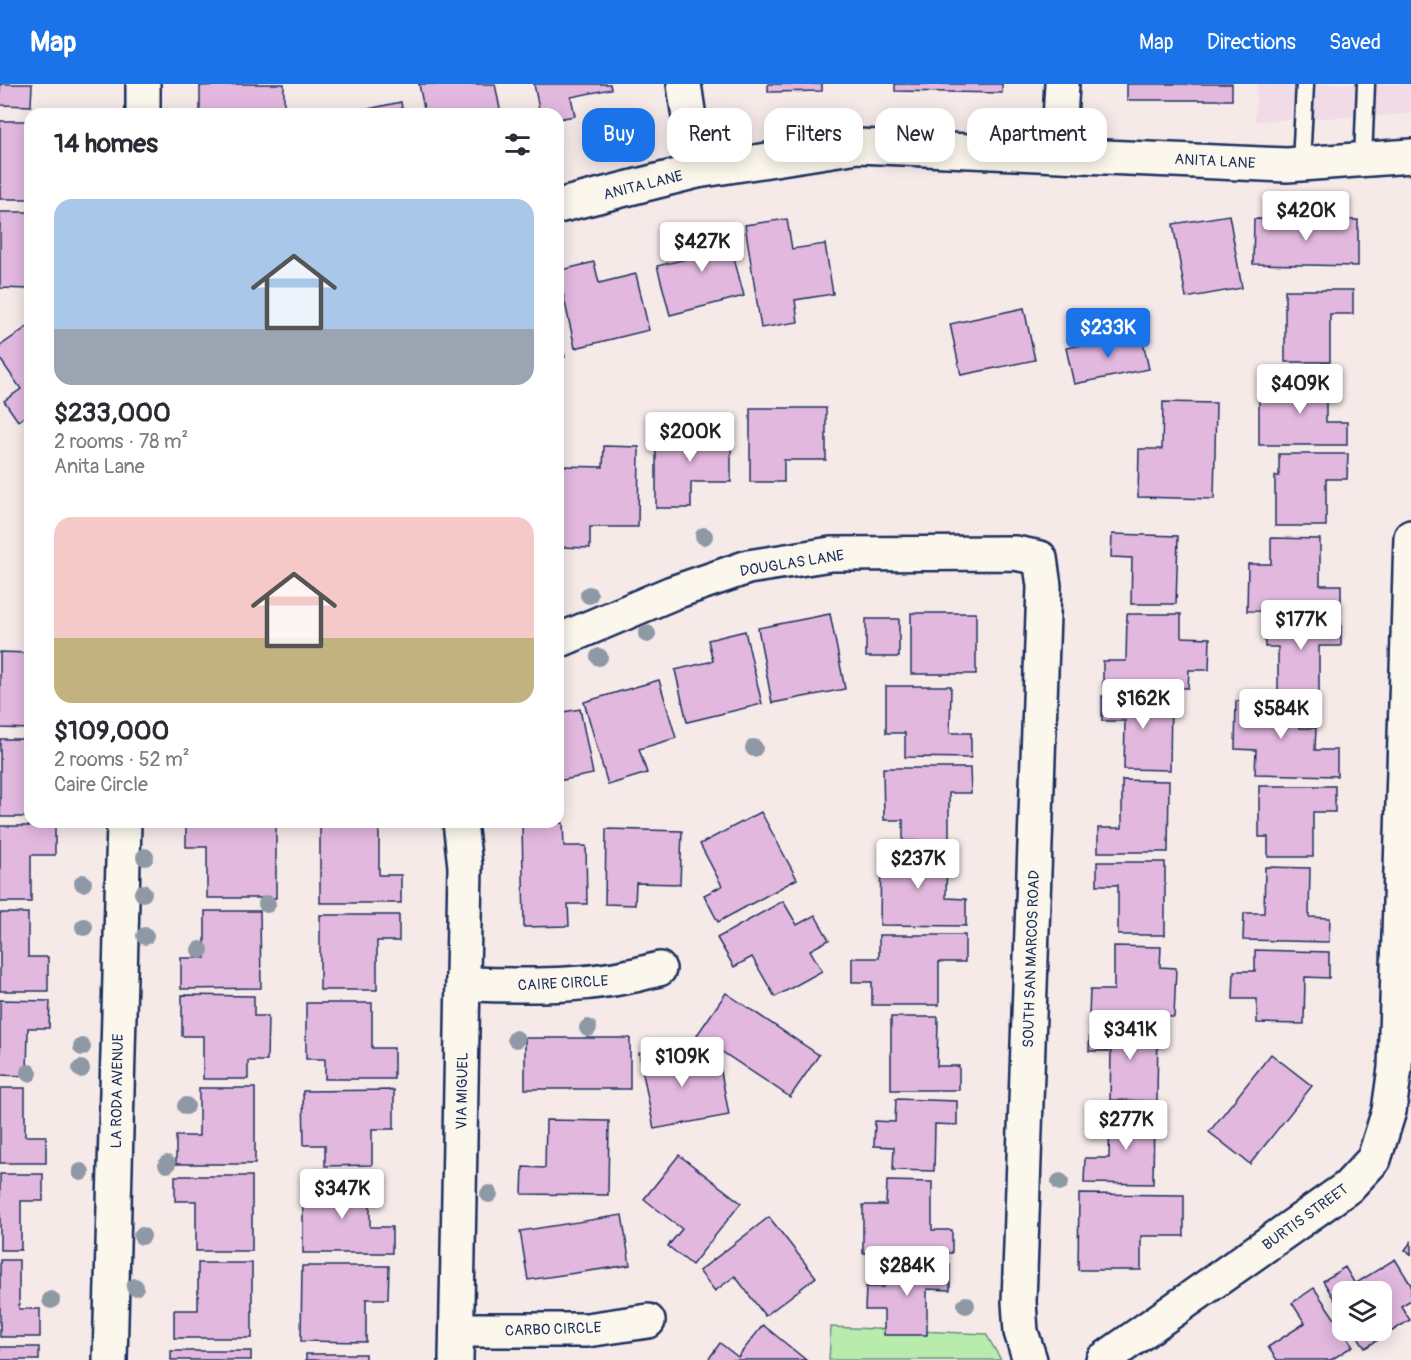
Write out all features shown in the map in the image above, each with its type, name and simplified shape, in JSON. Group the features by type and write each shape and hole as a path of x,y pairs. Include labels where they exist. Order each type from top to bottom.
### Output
{"street":[{"path":"143,84 143,108"},
{"path":"684,84 697,171"},
{"path":"1061,108 1062,84"},
{"name":"ANITA LANE","path":"564,204 697,171 858,146 967,150"},
{"name":"ANITA LANE","path":"1107,156 1301,164 1411,156"},
{"name":"BURTIS STREET","path":"1103,1360 1348,1187 1374,1159 1389,1111 1395,1068 1411,537"},
{"name":"DOUGLAS LANE","path":"564,638 672,593 748,567 831,554 1015,553 1040,558"},
{"name":"SOUTH SAN MARCOS ROAD","path":"1030,1360 1021,1332 1018,1302 1044,586 1040,558"},
{"name":"LA RODA AVENUE","path":"110,1360 124,828"},
{"name":"VIA MIGUEL","path":"457,1345 465,984 465,866 461,828"},
{"name":"CAIRE CIRCLE","path":"465,984 558,987 620,980 659,969"},
{"name":"CARBO CIRCLE","path":"457,1345 648,1321"}],"lane":[{"path":"1301,164 1305,84"},
{"path":"1363,159 1366,84"}],"shaded area":[{"path":"1257,84 1411,84 1411,114 1255,121"}],"green space":[{"path":"831,1327 986,1334 1001,1360 829,1360"}],"building":[{"path":"0,84 32,84 31,106 0,105"},
{"path":"284,84 284,108 200,108 200,86"},
{"path":"419,84 495,84 500,108 424,108"},
{"path":"534,84 610,84 611,89 571,97 575,116 564,118 564,108 539,108"},
{"path":"768,84 822,84 822,91 768,92"},
{"path":"895,84 1002,84 1002,93 895,91"},
{"path":"1127,84 1232,84 1232,100 1127,100"},
{"path":"401,102 402,108 373,108"},
{"path":"0,121 24,121 24,199 0,199"},
{"path":"0,212 24,212 24,289 0,288"},
{"path":"1229,215 1242,288 1186,298 1173,224"},
{"path":"787,219 792,249 825,244 833,294 795,300 798,322 761,328 745,225"},
{"path":"1254,219 1358,220 1358,266 1253,264"},
{"path":"725,224 744,296 670,315 657,266 690,258 684,235"},
{"path":"594,262 599,283 636,274 649,330 575,348 564,298 564,270"},
{"path":"1285,290 1353,290 1353,314 1330,314 1330,362 1285,362"},
{"path":"1024,308 1035,360 961,375 950,324"},
{"path":"24,329 24,417 18,421 4,401 21,389 0,359 0,346"},
{"path":"1141,333 1149,369 1074,384 1066,348"},
{"path":"1283,374 1326,374 1326,422 1347,422 1347,445 1259,445 1259,397 1283,397"},
{"path":"1163,402 1216,403 1214,499 1138,497 1139,449 1162,449"},
{"path":"750,408 826,408 826,460 784,460 784,482 750,482"},
{"path":"656,430 731,430 731,482 691,482 691,508 656,508"},
{"path":"604,446 639,447 638,527 590,527 590,548 564,547 564,466 603,467"},
{"path":"1279,454 1348,454 1347,479 1326,479 1326,526 1275,526 1275,476 1279,476"},
{"path":"1112,534 1178,536 1176,604 1131,604 1132,558 1111,557"},
{"path":"1271,538 1320,539 1320,585 1341,585 1341,612 1247,611 1248,564 1271,564"},
{"path":"911,613 976,613 976,674 911,674"},
{"path":"830,614 845,689 772,703 758,628"},
{"path":"1127,614 1181,614 1181,637 1210,638 1209,670 1189,670 1188,688 1103,686 1103,661 1126,661"},
{"path":"866,619 899,619 899,657 866,657"},
{"path":"1265,620 1341,620 1341,646 1319,646 1319,692 1278,692 1278,647 1265,647"},
{"path":"745,631 762,704 687,722 675,670 713,661 708,640"},
{"path":"0,652 24,653 24,729 0,728"},
{"path":"659,680 676,738 639,749 647,773 608,785 584,702"},
{"path":"886,686 951,686 950,733 971,733 971,758 905,757 905,733 886,733"},
{"path":"1102,696 1171,697 1170,770 1124,769 1125,721 1102,721"},
{"path":"1236,701 1301,703 1300,728 1316,728 1315,750 1337,750 1337,776 1255,774 1256,750 1235,749"},
{"path":"580,709 593,774 564,780 564,712"},
{"path":"0,739 24,739 24,817 0,817"},
{"path":"883,768 970,768 971,793 949,793 949,841 903,841 903,820 884,820"},
{"path":"1122,780 1169,781 1168,852 1098,852 1098,828 1122,828"},
{"path":"1259,786 1335,786 1335,812 1313,812 1313,857 1268,857 1268,837 1259,837"},
{"path":"761,812 797,879 718,922 704,895 722,886 700,844"},
{"path":"0,826 55,828 55,855 31,855 31,902 0,902"},
{"path":"186,828 276,828 276,898 207,898 207,847 186,847"},
{"path":"320,828 379,828 379,875 401,875 401,903 320,903"},
{"path":"522,828 563,828 564,846 586,846 587,904 568,904 569,926 524,927"},
{"path":"606,829 682,831 680,884 636,883 635,905 605,904"},
{"path":"881,850 947,851 946,898 966,899 966,926 880,925"},
{"path":"1097,862 1165,862 1165,935 1118,935 1118,885 1097,885"},
{"path":"1265,867 1310,868 1309,917 1330,918 1329,942 1243,940 1244,913 1264,913"},
{"path":"783,901 797,925 815,915 829,940 810,950 822,971 775,997 752,957 734,967 717,938"},
{"path":"205,911 260,911 261,988 181,989 181,958 205,958"},
{"path":"0,913 28,913 28,957 48,957 48,991 0,991"},
{"path":"320,915 399,915 399,941 377,941 377,990 320,990"},
{"path":"879,935 965,935 965,962 939,962 939,1005 872,1005 872,982 852,982 852,958 879,958"},
{"path":"1114,946 1161,947 1160,967 1176,968 1174,1017 1089,1015 1090,990 1114,990"},
{"path":"1255,950 1329,952 1329,978 1305,977 1304,1024 1257,1023 1257,999 1233,999 1234,971 1255,971"},
{"path":"726,993 819,1055 790,1097 697,1035"},
{"path":"182,995 254,996 254,1016 268,1016 267,1061 248,1061 248,1079 203,1079 203,1036 182,1036"},
{"path":"0,1000 50,1001 49,1028 28,1028 27,1076 0,1075"},
{"path":"306,1003 372,1003 372,1048 394,1048 394,1079 325,1079 325,1059 306,1059"},
{"path":"891,1017 938,1017 937,1066 959,1066 959,1090 891,1090"},
{"path":"1090,1027 1158,1028 1157,1101 1110,1100 1111,1051 1089,1051"},
{"path":"525,1038 630,1038 630,1089 525,1089"},
{"path":"683,1044 688,1067 719,1061 729,1115 654,1129 639,1053"},
{"path":"1271,1054 1312,1086 1250,1164 1209,1132"},
{"path":"0,1088 25,1088 25,1136 46,1136 46,1163 0,1163"},
{"path":"199,1088 255,1088 255,1164 176,1164 176,1136 199,1136"},
{"path":"394,1090 394,1129 372,1129 372,1165 325,1166 325,1145 304,1145 303,1091"},
{"path":"896,1099 957,1101 957,1125 935,1124 934,1171 893,1170 894,1147 874,1146 875,1121 895,1122"},
{"path":"1110,1111 1154,1111 1153,1184 1084,1183 1085,1158 1109,1158"},
{"path":"546,1120 609,1121 608,1195 522,1194 523,1167 545,1168"},
{"path":"679,1155 741,1203 692,1265 668,1246 682,1229 644,1199"},
{"path":"0,1174 43,1174 43,1201 21,1201 21,1250 0,1250"},
{"path":"175,1176 252,1176 252,1251 196,1251 196,1201 175,1201"},
{"path":"313,1180 370,1180 370,1227 392,1227 392,1253 303,1253 303,1199 313,1199"},
{"path":"887,1181 932,1182 932,1230 952,1230 952,1253 863,1253 863,1205 886,1205"},
{"path":"1079,1194 1184,1195 1184,1236 1141,1236 1141,1270 1078,1270"},
{"path":"622,1215 630,1265 528,1280 520,1231"},
{"path":"769,1217 816,1277 765,1316 735,1276 715,1291 699,1271"},
{"path":"1411,1242 1411,1255 1405,1250"},
{"path":"1395,1259 1411,1285 1411,1300 1401,1306 1410,1320 1392,1331 1392,1281 1360,1281"},
{"path":"0,1260 19,1260 19,1309 40,1309 40,1337 0,1337"},
{"path":"198,1263 252,1263 252,1338 174,1338 174,1310 198,1310"},
{"path":"884,1265 950,1265 950,1290 927,1289 927,1335 884,1335 884,1310 865,1310 866,1287 884,1287"},
{"path":"302,1266 389,1266 388,1299 366,1299 366,1342 301,1341"},
{"path":"1345,1267 1353,1281 1332,1281 1332,1296 1323,1281"},
{"path":"1314,1288 1332,1315 1332,1341 1350,1341 1353,1346 1331,1360 1277,1360 1268,1347 1305,1323 1292,1303"},
{"path":"763,1325 806,1360 708,1360 720,1343 738,1357"},
{"path":"1361,1341 1376,1341 1365,1348"},
{"path":"0,1347 39,1347 39,1360 0,1360"},
{"path":"171,1351 251,1351 251,1360 171,1360"},
{"path":"306,1354 365,1354 365,1360 306,1360"}]}
